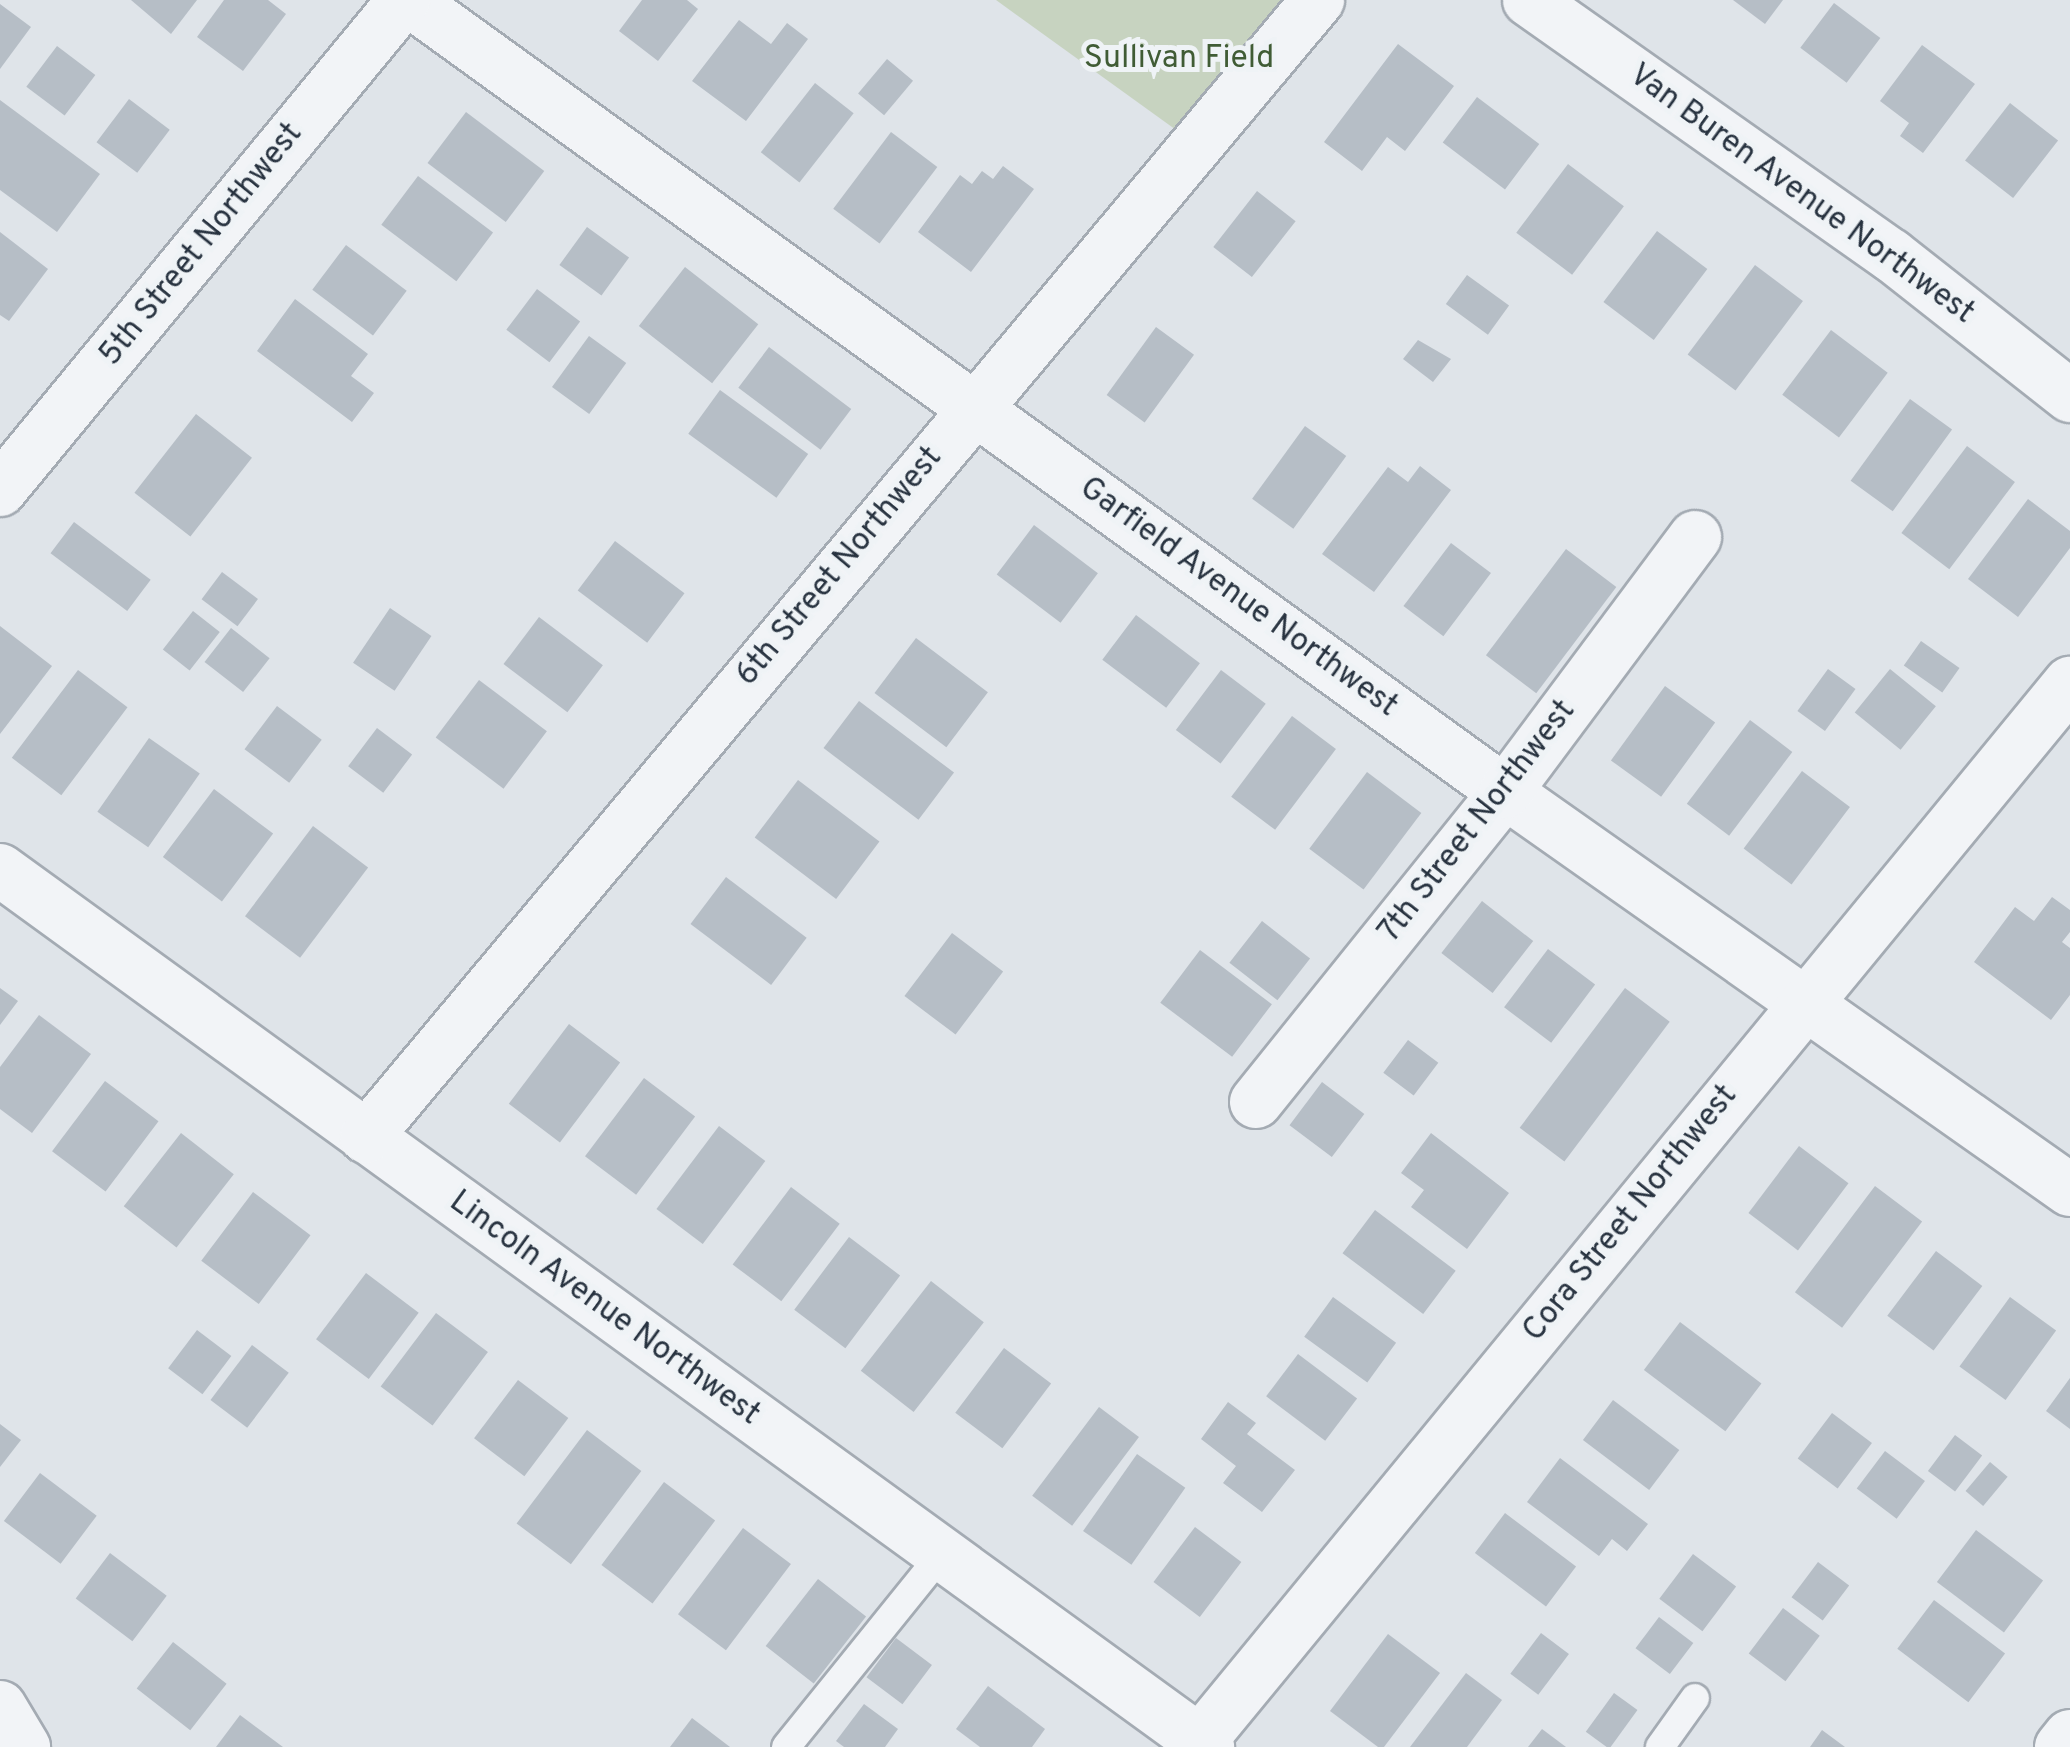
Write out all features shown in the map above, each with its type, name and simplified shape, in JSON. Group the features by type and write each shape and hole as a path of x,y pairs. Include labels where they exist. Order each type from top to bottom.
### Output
{"street":[{"name":"Garfield Avenue Northwest","path":"406,0 974,406 1504,792 1807,1000 2070,1190"},
{"name":"5th Street Northwest","path":"0,490 406,0"},
{"name":"6th Street Northwest","path":"366,1137 974,406 1318,0"},
{"name":"Van Buren Avenue Northwest","path":"1529,0 1891,255 2070,396"},
{"name":"7th Street Northwest","path":"1256,1102 1504,792 1695,537"},
{"name":"Cora Street Northwest","path":"1201,1745 2070,683"},
{"name":"Lincoln Avenue Northwest","path":"0,870 1201,1745"},
{"path":"0,1708 24,1747"},
{"path":"2062,1747 2070,1736"}],"lane":[{"path":"786,1747 942,1554"},
{"path":"1660,1747 1695,1698"}],"green space":[{"name":"Sullivan Field","path":"996,0 1305,0 1190,140"}],"building":[{"path":"131,0 197,0 171,34"},
{"path":"224,0 268,0 286,14 243,71 197,37"},
{"path":"642,0 687,0 698,9 658,61 619,31"},
{"path":"1733,0 1783,0 1765,24"},
{"path":"1834,3 1880,38 1847,83 1800,48"},
{"path":"0,4 31,27 0,69"},
{"path":"739,20 771,44 787,23 808,39 746,121 692,81"},
{"path":"1398,44 1454,86 1405,151 1387,137 1362,171 1324,142"},
{"path":"1922,45 1975,84 1923,153 1900,136 1909,123 1880,101"},
{"path":"57,46 95,75 65,116 26,87"},
{"path":"887,59 913,81 884,115 858,93"},
{"path":"815,83 854,113 799,183 761,152"},
{"path":"1477,97 1539,144 1505,189 1443,143"},
{"path":"129,99 170,130 137,173 97,142"},
{"path":"0,100 100,174 57,232 0,190"},
{"path":"2010,103 2058,141 2013,198 1965,161"},
{"path":"466,112 544,171 506,222 427,163"},
{"path":"891,132 937,167 880,244 833,209"},
{"path":"1568,164 1624,206 1572,275 1516,233"},
{"path":"1003,166 1034,189 971,272 918,232 960,175 972,184 982,171 993,179"},
{"path":"418,176 493,233 456,281 381,225"},
{"path":"1257,191 1296,221 1252,277 1213,247"},
{"path":"587,227 629,258 601,296 559,265"},
{"path":"1657,231 1707,269 1654,340 1603,302"},
{"path":"0,232 48,269 9,321 0,315"},
{"path":"346,245 407,291 373,335 312,290"},
{"path":"1755,265 1803,301 1736,391 1688,354"},
{"path":"685,267 758,324 712,383 639,326"},
{"path":"1467,275 1509,306 1488,335 1446,304"},
{"path":"537,289 580,321 549,362 506,330"},
{"path":"295,299 368,354 351,376 374,393 352,422 257,351"},
{"path":"1156,327 1194,355 1145,423 1107,395"},
{"path":"1831,330 1888,373 1839,437 1782,395"},
{"path":"589,336 626,363 589,414 552,387"},
{"path":"1418,340 1451,359 1433,382 1403,359"},
{"path":"769,347 851,409 821,450 738,388"},
{"path":"720,390 808,454 776,498 688,434"},
{"path":"1910,399 1952,430 1893,511 1851,481"},
{"path":"196,414 252,458 190,537 134,493"},
{"path":"1305,426 1346,456 1293,529 1252,499"},
{"path":"1967,446 2015,482 1949,569 1901,533"},
{"path":"1420,466 1451,490 1374,592 1322,554 1388,467 1408,482"},
{"path":"2028,499 2070,531 2070,548 2018,617 1968,579"},
{"path":"74,522 151,580 127,611 51,553"},
{"path":"1034,525 1098,573 1061,623 997,575"},
{"path":"615,541 684,593 647,643 578,591"},
{"path":"1451,543 1491,573 1443,636 1403,606"},
{"path":"1566,549 1616,587 1536,693 1486,655"},
{"path":"222,572 258,599 237,626 202,599"},
{"path":"390,608 431,636 395,691 353,663"},
{"path":"193,611 220,632 190,671 163,650"},
{"path":"1136,615 1200,663 1166,708 1102,660"},
{"path":"539,617 603,665 567,712 503,664"},
{"path":"0,626 52,666 0,734"},
{"path":"231,628 270,658 243,692 205,662"},
{"path":"916,638 988,692 946,747 874,693"},
{"path":"1921,641 1960,668 1942,693 1904,666"},
{"path":"1828,669 1856,689 1825,731 1797,711"},
{"path":"1890,669 1936,706 1901,750 1855,713"},
{"path":"78,670 128,707 61,795 12,758"},
{"path":"1221,670 1266,704 1221,764 1176,730"},
{"path":"479,680 547,731 504,789 436,738"},
{"path":"1665,686 1715,722 1661,797 1611,760"},
{"path":"859,701 954,773 919,820 823,748"},
{"path":"277,706 322,740 289,783 245,749"},
{"path":"1292,716 1336,749 1275,830 1231,797"},
{"path":"1750,720 1792,752 1729,836 1687,804"},
{"path":"377,728 412,754 383,793 348,766"},
{"path":"149,738 200,774 148,847 97,812"},
{"path":"1802,771 1850,807 1792,885 1744,848"},
{"path":"1367,772 1421,813 1364,890 1309,849"},
{"path":"798,780 879,841 836,899 755,838"},
{"path":"214,789 273,834 222,901 163,857"},
{"path":"313,826 368,868 300,958 245,916"},
{"path":"726,877 807,938 771,985 690,924"},
{"path":"2052,897 2070,910 2070,932 2062,942 2070,948 2070,995 2051,1020 1974,962 2015,907 2034,921"},
{"path":"1482,901 1533,941 1493,993 1441,953"},
{"path":"1262,921 1310,959 1277,1000 1229,963"},
{"path":"952,933 1003,972 956,1035 904,996"},
{"path":"1548,949 1595,985 1551,1043 1504,1007"},
{"path":"1200,950 1272,1004 1232,1057 1160,1003"},
{"path":"0,988 18,1001 0,1025"},
{"path":"1625,988 1670,1022 1564,1161 1520,1128"},
{"path":"39,1015 91,1054 32,1133 0,1109 0,1067"},
{"path":"569,1024 620,1063 560,1142 509,1104"},
{"path":"1408,1040 1438,1063 1414,1096 1383,1073"},
{"path":"644,1078 695,1117 636,1195 585,1156"},
{"path":"105,1081 159,1121 106,1192 52,1151"},
{"path":"1322,1082 1364,1114 1332,1157 1290,1125"},
{"path":"719,1126 765,1161 703,1244 656,1209"},
{"path":"181,1133 234,1174 177,1248 124,1206"},
{"path":"1431,1133 1509,1193 1467,1249 1411,1207 1424,1190 1401,1173"},
{"path":"1799,1146 1849,1183 1798,1250 1748,1213"},
{"path":"1875,1186 1922,1222 1842,1328 1795,1292"},
{"path":"791,1187 840,1224 781,1301 733,1264"},
{"path":"253,1192 311,1235 259,1304 201,1261"},
{"path":"1375,1210 1456,1271 1423,1314 1343,1253"},
{"path":"849,1237 900,1276 845,1348 794,1310"},
{"path":"1936,1251 1982,1286 1934,1351 1887,1316"},
{"path":"366,1273 419,1313 369,1379 316,1339"},
{"path":"931,1281 984,1322 914,1412 861,1371"},
{"path":"1333,1297 1396,1343 1367,1382 1304,1337"},
{"path":"2010,1297 2056,1331 2006,1400 1959,1367"},
{"path":"436,1313 488,1352 433,1426 381,1386"},
{"path":"1680,1322 1761,1383 1725,1431 1644,1370"},
{"path":"197,1330 231,1356 202,1394 168,1368"},
{"path":"252,1345 289,1373 247,1428 210,1400"},
{"path":"1004,1348 1051,1384 1002,1448 955,1413"},
{"path":"1298,1354 1357,1399 1325,1441 1266,1396"},
{"path":"2070,1378 2070,1429 2046,1411"},
{"path":"518,1380 568,1418 524,1476 474,1438"},
{"path":"1613,1400 1679,1450 1649,1490 1583,1440"},
{"path":"1228,1402 1256,1423 1247,1434 1295,1470 1262,1512 1223,1483 1236,1466 1201,1439"},
{"path":"1099,1407 1139,1437 1072,1526 1032,1496"},
{"path":"1832,1413 1872,1443 1838,1489 1798,1459"},
{"path":"0,1424 21,1440 0,1467"},
{"path":"587,1430 641,1471 571,1564 517,1523"},
{"path":"1955,1435 1982,1455 1955,1491 1928,1471"},
{"path":"1885,1451 1925,1481 1897,1519 1857,1489"},
{"path":"1137,1454 1185,1488 1131,1565 1083,1531"},
{"path":"1560,1458 1648,1524 1627,1551 1612,1539 1599,1556 1527,1502"},
{"path":"1990,1462 2008,1477 1983,1506 1966,1491"},
{"path":"40,1473 97,1516 61,1564 4,1521"},
{"path":"664,1482 715,1521 653,1604 601,1565"},
{"path":"1505,1513 1576,1567 1546,1606 1475,1553"},
{"path":"1195,1527 1241,1562 1200,1617 1153,1582"},
{"path":"743,1528 791,1564 726,1650 678,1614"},
{"path":"1976,1530 2043,1581 2004,1632 1937,1582"},
{"path":"110,1553 167,1596 132,1641 76,1599"},
{"path":"1693,1554 1736,1586 1702,1631 1659,1599"},
{"path":"1818,1562 1849,1585 1823,1621 1792,1597"},
{"path":"818,1579 866,1617 814,1684 766,1646"},
{"path":"1934,1600 2005,1654 1968,1702 1897,1649"},
{"path":"1783,1608 1820,1636 1785,1681 1749,1654"},
{"path":"1659,1617 1693,1643 1670,1674 1636,1648"},
{"path":"1541,1633 1569,1654 1538,1695 1510,1674"},
{"path":"1388,1634 1440,1673 1384,1747 1378,1747 1330,1711"},
{"path":"896,1638 932,1665 902,1704 867,1677"},
{"path":"173,1642 227,1684 190,1730 137,1688"},
{"path":"1466,1673 1502,1700 1467,1747 1410,1747"},
{"path":"988,1686 1045,1729 1032,1747 980,1747 956,1729"},
{"path":"1614,1693 1637,1710 1611,1747 1586,1732"},
{"path":"864,1704 898,1729 885,1747 844,1747 836,1741"},
{"path":"240,1715 283,1747 216,1747"},
{"path":"692,1718 730,1747 670,1747"},
{"path":"1542,1729 1566,1747 1528,1747"},
{"path":"1822,1730 1845,1747 1810,1747"}]}
